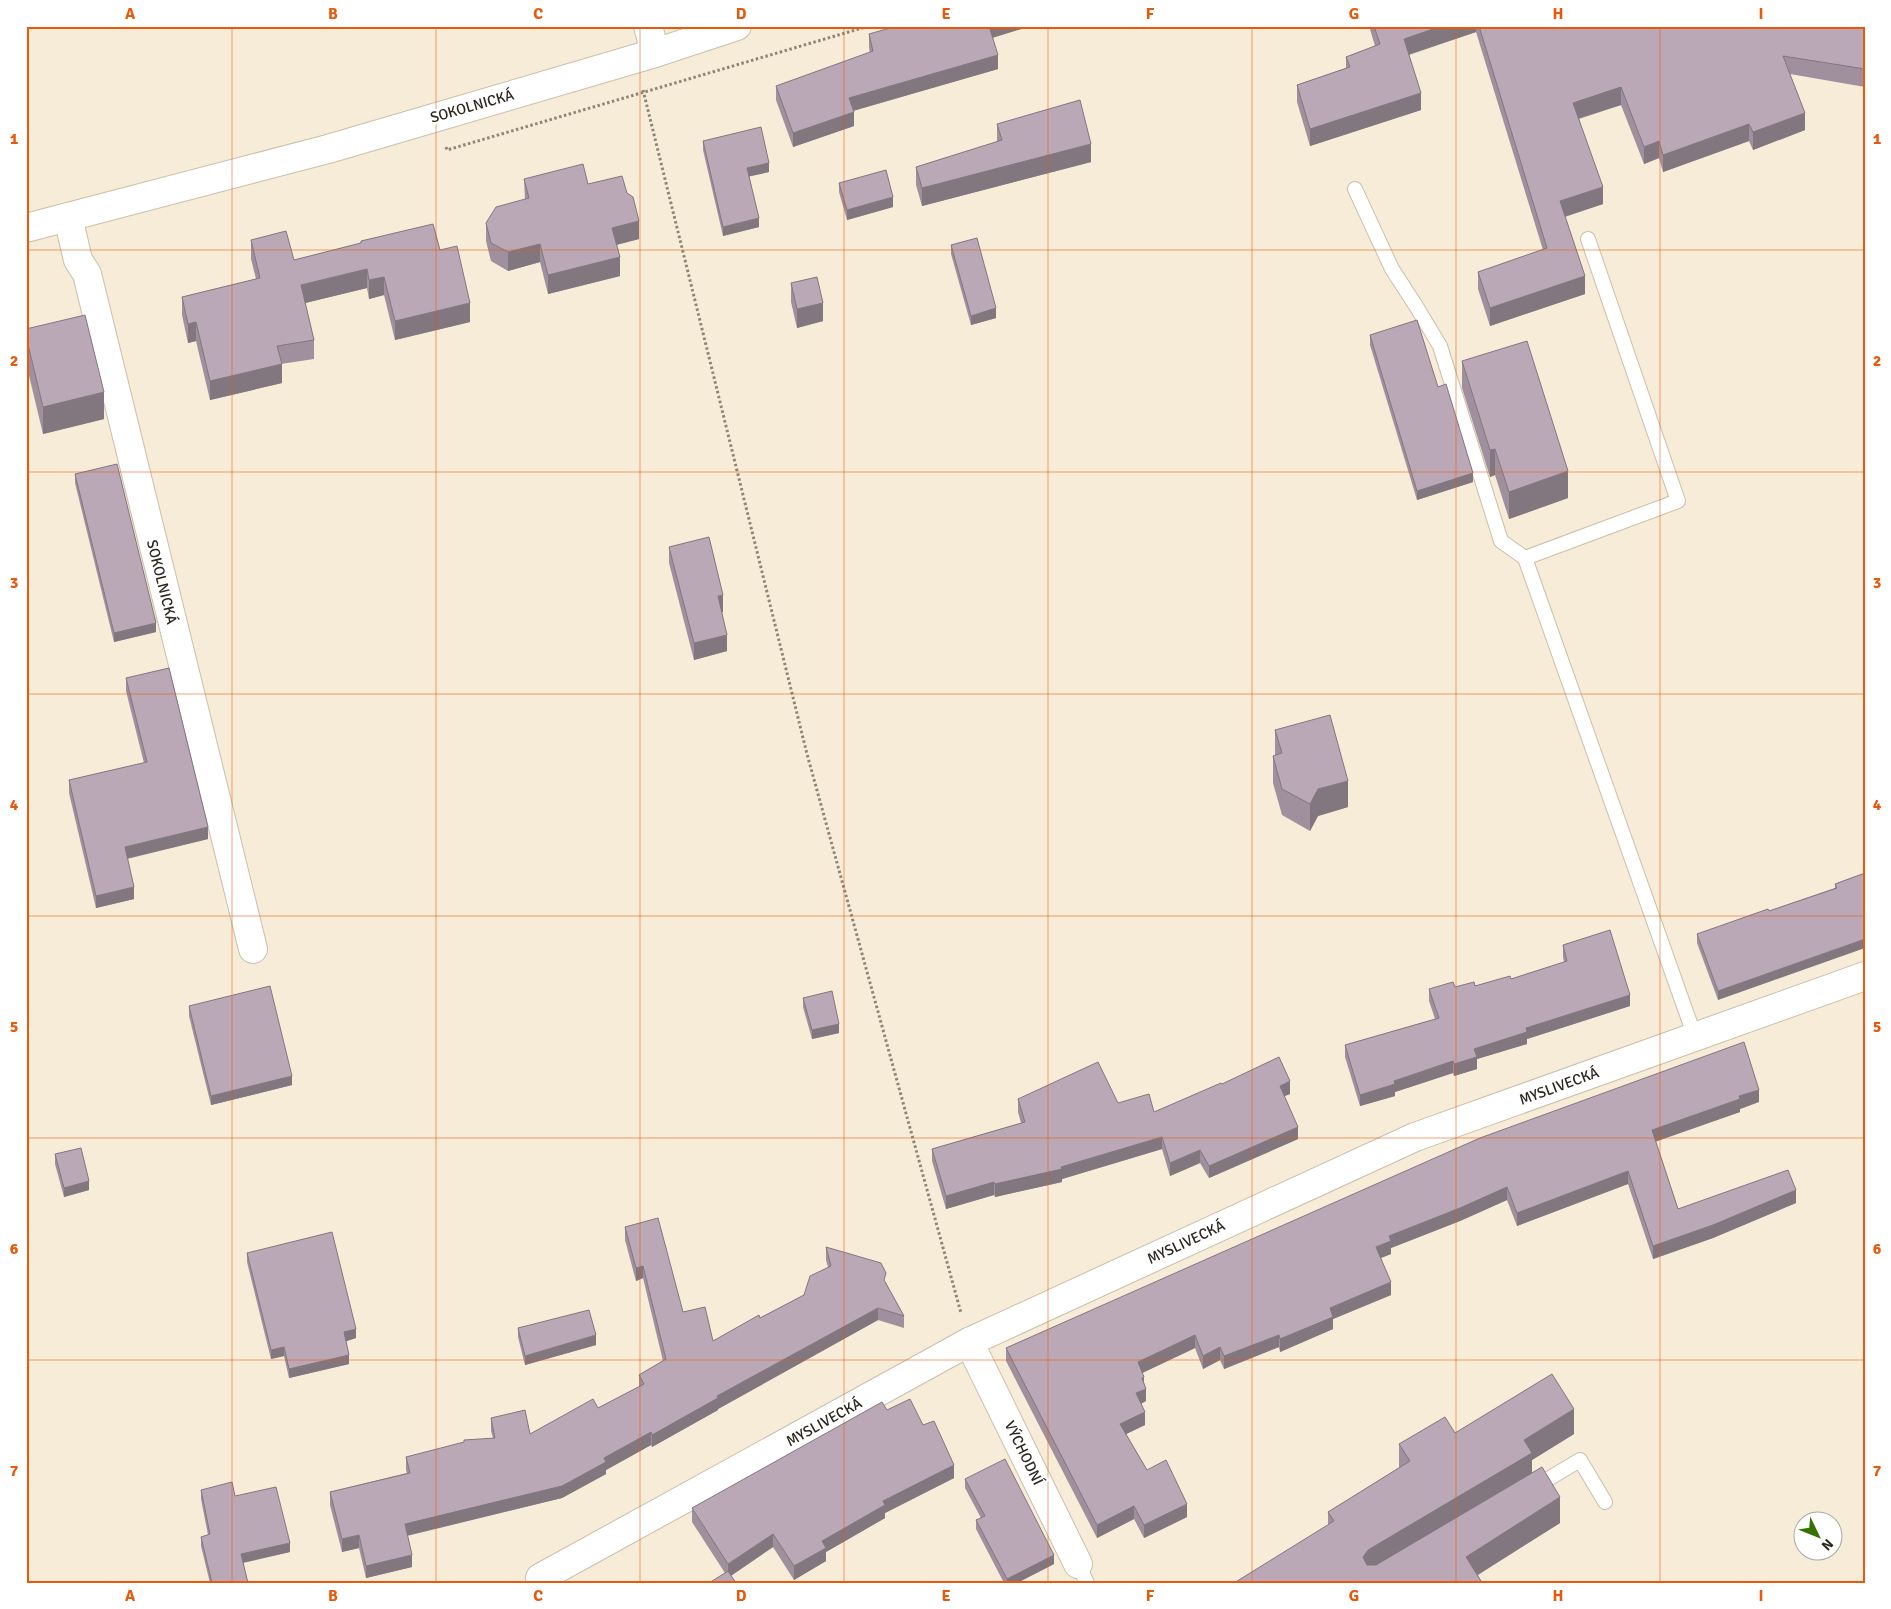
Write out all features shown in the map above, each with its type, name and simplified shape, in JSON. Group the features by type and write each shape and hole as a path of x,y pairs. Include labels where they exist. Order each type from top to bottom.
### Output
{"street":[{"path":"645,56 648,26"},
{"name":"SOKOLNICKÁ","path":"26,228 328,148 645,56 737,26"},
{"name":"SOKOLNICKÁ","path":"68,217 78,260 87,274 253,949"},
{"name":"MYSLIVECKÁ","path":"540,1578 969,1342 1415,1137 1865,976"},
{"name":"VÝCHODNÍ","path":"969,1342 1083,1573"}],"lane":[{"path":"1355,189 1392,269 1440,346 1501,540 1525,558 1695,1037"},
{"path":"1525,558 1678,501 1588,239"},
{"path":"1522,1494 1580,1460 1605,1502"}],"path":[{"path":"645,56 807,754 969,1342"}],"building":[{"path":"897,26 989,26 998,55 849,98 854,112 793,133 776,86 873,51 869,34"},
{"path":"1374,26 1442,26 1404,39 1421,93 1310,129 1297,85 1350,67 1346,57 1380,44"},
{"path":"1479,26 1855,26 1865,28 1865,69 1783,56 1805,113 1753,132 1749,124 1663,155 1659,141 1644,147 1621,87 1573,103 1603,187 1560,201 1585,276 1490,308 1478,272 1547,248"},
{"path":"1080,100 1091,144 922,188 916,167 1002,140 997,124"},
{"path":"761,127 769,163 747,168 759,218 723,227 703,141"},
{"path":"583,164 588,184 622,176 627,193 633,197 639,221 612,228 620,257 548,275 540,244 508,252 491,243 486,223 496,207 529,198 524,179"},
{"path":"886,170 893,197 847,210 839,183"},
{"path":"433,224 440,250 457,246 470,303 395,321 384,277 369,280 367,269 301,285 314,340 277,346 282,364 210,381 196,322 188,324 182,297 260,278 251,240 286,231 294,260 361,243 361,241"},
{"path":"977,238 996,308 971,316 951,245"},
{"path":"817,277 823,303 797,309 791,283"},
{"path":"85,315 104,392 43,407 26,329"},
{"path":"1417,320 1438,387 1446,384 1473,473 1417,491 1370,335"},
{"path":"1527,341 1568,471 1509,492 1495,449 1490,450 1462,361"},
{"path":"117,464 156,623 114,633 75,474"},
{"path":"709,537 723,595 718,596 727,635 694,643 669,547"},
{"path":"169,668 208,827 125,847 134,887 96,896 69,780 147,762 126,678"},
{"path":"1330,715 1348,781 1318,789 1310,804 1282,789 1273,756 1282,753 1275,730"},
{"path":"1865,873 1865,939 1718,991 1697,934 1768,909 1769,911 1837,888 1835,884"},
{"path":"1610,930 1630,995 1526,1028 1527,1032 1474,1049 1477,1057 1454,1064 1453,1061 1394,1081 1395,1084 1360,1095 1345,1045 1439,1018 1429,989 1453,982 1455,987 1474,982 1475,986 1510,976 1511,979 1567,961 1563,945"},
{"path":"270,986 292,1076 211,1096 189,1006"},
{"path":"832,991 839,1024 812,1030 803,998"},
{"path":"1744,1042 1759,1090 1739,1096 1740,1099 1652,1130 1678,1209 1788,1170 1796,1190 1713,1225 1653,1246 1628,1171 1517,1213 1507,1187 1389,1236 1391,1241 1376,1247 1391,1282 1330,1308 1333,1317 1280,1339 1279,1335 1224,1356 1220,1347 1203,1356 1195,1335 1138,1362 1146,1389 1136,1393 1145,1412 1120,1424 1147,1470 1166,1460 1187,1504 1144,1525 1134,1506 1097,1525 1006,1348 1480,1138"},
{"path":"1279,1057 1290,1081 1280,1086 1298,1127 1209,1166 1200,1150 1170,1163 1162,1137 1061,1167 1062,1169 995,1184 994,1182 946,1196 932,1149 1025,1122 1018,1099 1098,1062 1118,1103 1149,1094 1154,1112 1222,1084"},
{"path":"81,1148 89,1181 64,1188 55,1154"},
{"path":"658,1218 683,1312 705,1307 713,1341 759,1315 760,1318 804,1295 810,1276 831,1266 826,1247 881,1263 886,1273 884,1280 904,1316 878,1308 717,1396 718,1398 652,1435 651,1432 604,1458 606,1462 562,1486 405,1524 412,1555 366,1566 359,1535 342,1539 330,1492 410,1473 406,1457 464,1442 464,1440 495,1438 491,1418 525,1410 530,1434 593,1399 598,1408 644,1384 639,1375 666,1359 643,1266 636,1268 625,1227"},
{"path":"332,1232 356,1329 344,1332 349,1355 289,1369 284,1347 271,1350 247,1253"},
{"path":"589,1310 596,1335 525,1356 518,1328"},
{"path":"1552,1374 1574,1409 1524,1440 1532,1453 1368,1550 1363,1557 1367,1565 1376,1565 1542,1467 1560,1497 1466,1557 1481,1581 1478,1583 1234,1583 1334,1521 1328,1512 1410,1461 1399,1444 1445,1417 1455,1433"},
{"path":"910,1399 923,1425 934,1421 954,1465 883,1501 885,1505 822,1541 826,1548 794,1566 773,1534 728,1564 692,1508 882,1402 887,1410"},
{"path":"1005,1459 1054,1555 1007,1579 976,1520 985,1516 965,1479"},
{"path":"232,1482 235,1496 276,1487 290,1543 241,1554 248,1583 212,1583 201,1537 210,1534 201,1490"},
{"path":"728,1571 736,1583 709,1583"}]}
